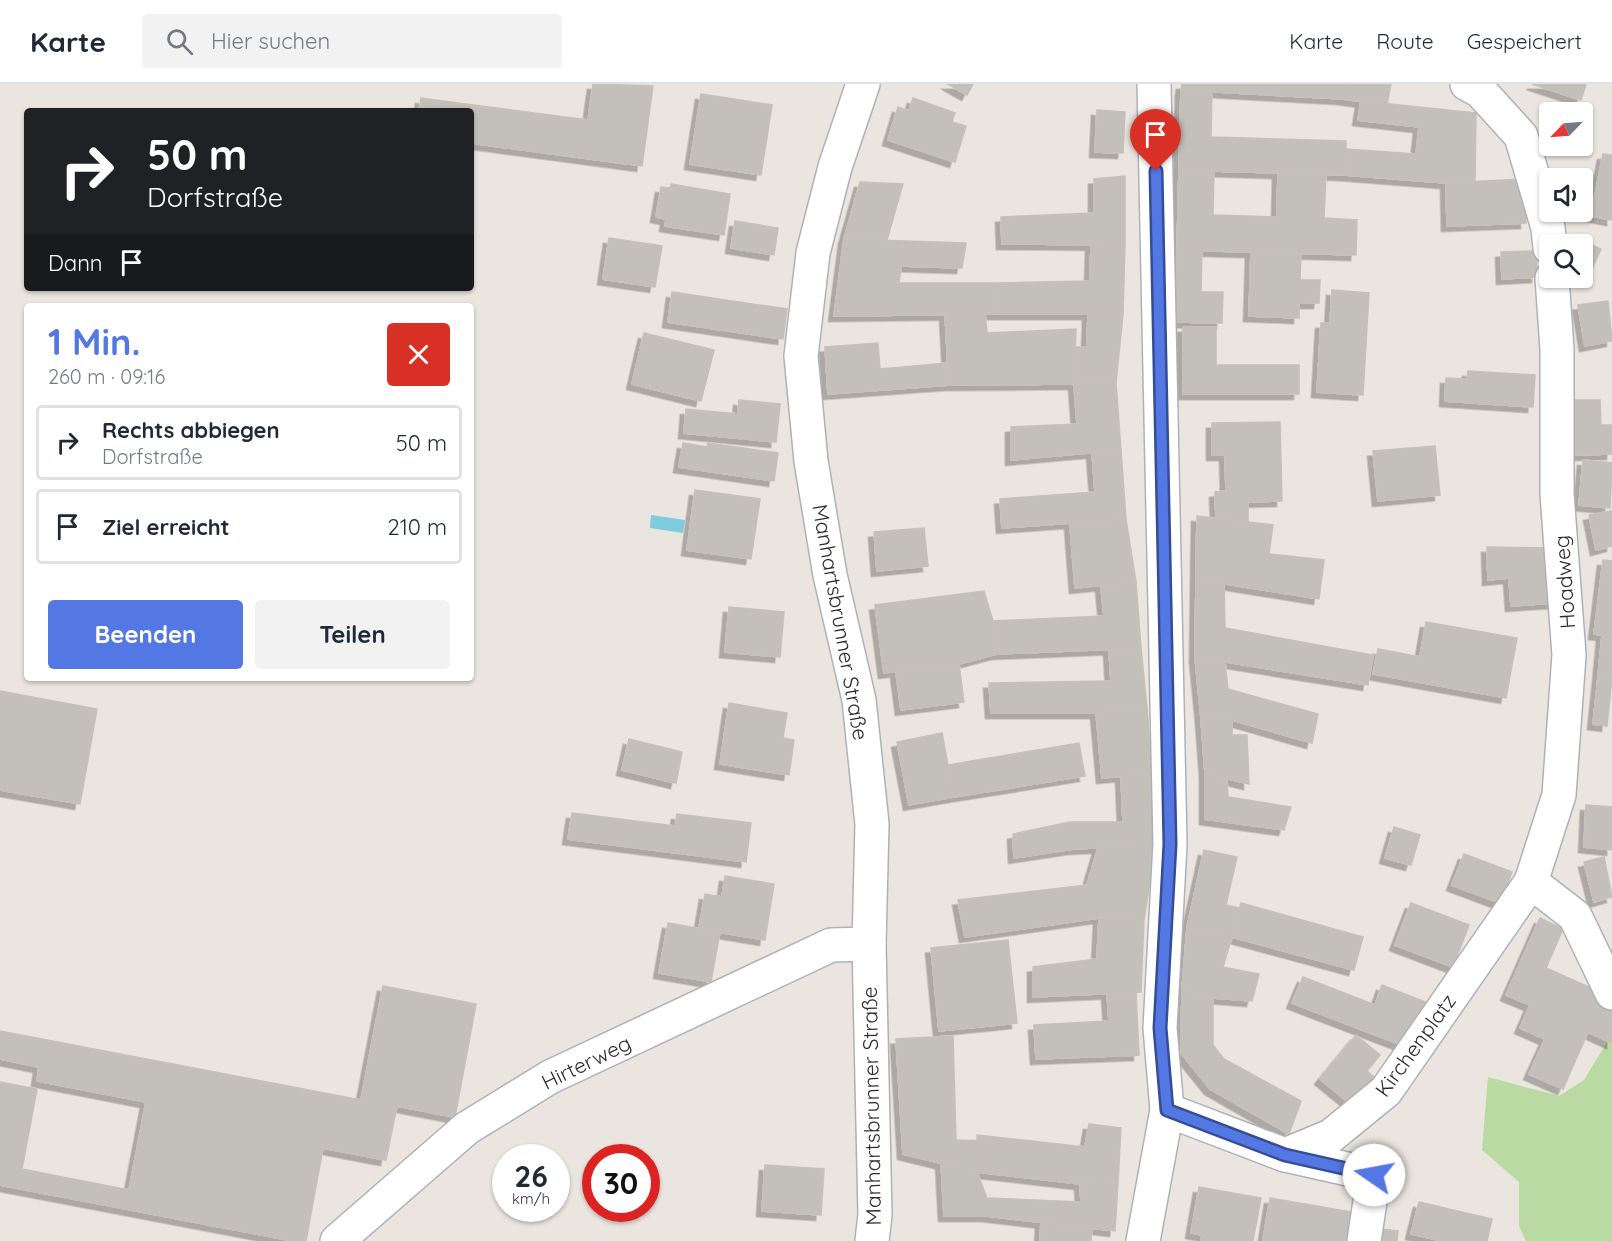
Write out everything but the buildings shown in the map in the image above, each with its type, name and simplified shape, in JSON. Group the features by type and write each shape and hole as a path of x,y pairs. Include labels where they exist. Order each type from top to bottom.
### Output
{"street":[{"name":"Manhartsbrunner Straße","path":"863,84 835,167 813,253 801,356 811,461 830,575 859,700 872,824 869,944 875,1215 872,1241"},
{"path":"1143,1241 1167,1110 1160,1028 1170,844 1154,84"},
{"path":"1476,86 1521,136 1549,234"},
{"name":"Hoadweg","path":"1495,932 1531,882 1559,795 1569,655 1557,494 1557,349 1553,288"},
{"path":"1531,882 1575,916 1612,993"},
{"name":"Kirchenplatz","path":"1285,1155 1331,1136 1386,1091 1495,932"},
{"name":"Hirterweg","path":"337,1241 467,1128 550,1077 831,945 869,944"},
{"path":"1167,1110 1285,1155 1374,1175 1364,1241"}],"green space":[{"path":"1612,1034 1612,1241 1526,1241 1519,1226 1519,1182 1482,1150 1488,1077 1559,1096 1584,1080"}],"water":[{"path":"651,515 685,520 683,533 650,528"}],"route":[{"path":"1156,171 1170,844 1160,1028 1167,1110 1285,1155 1374,1175"}]}
